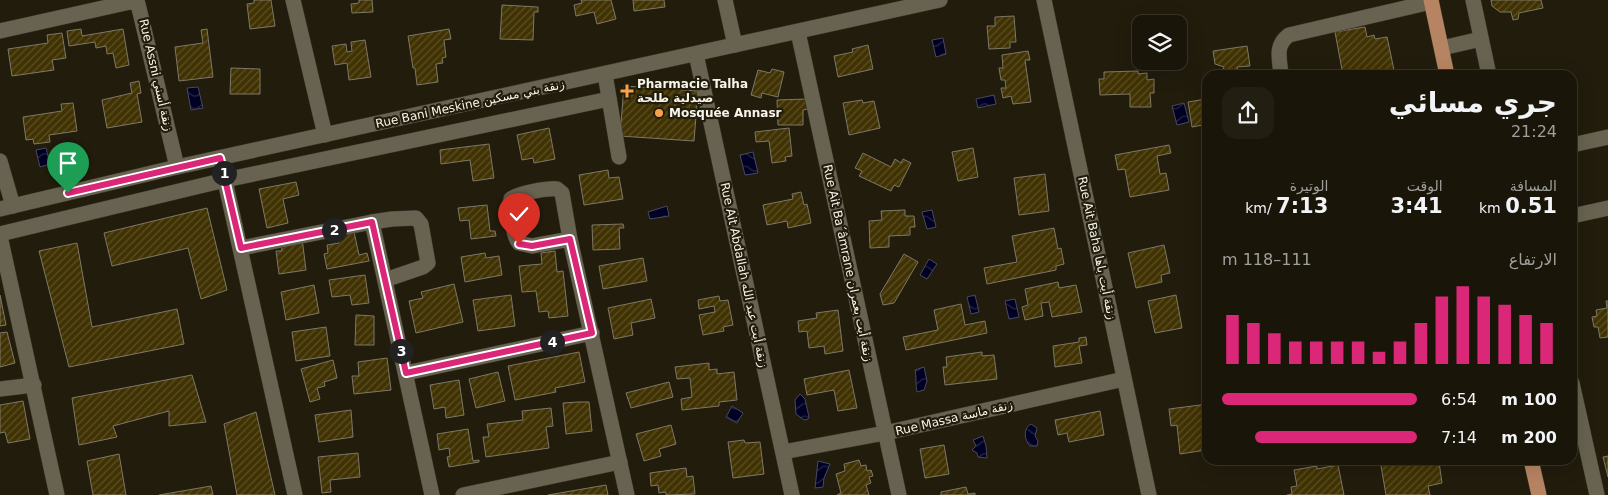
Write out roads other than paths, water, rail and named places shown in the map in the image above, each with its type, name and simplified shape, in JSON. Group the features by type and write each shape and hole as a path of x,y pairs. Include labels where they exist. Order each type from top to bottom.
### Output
{"main road":[{"path":"1431,1 1447,70"},
{"path":"1532,465 1539,495"}],"street":[{"path":"293,0 325,135"},
{"path":"725,0 735,45"},
{"name":"Rue Bani Meskine زنقة بني مسكين","path":"6,208 220,158 798,32 888,6 940,0"},
{"name":"Rue Ait Baha زنقة أيت باها","path":"1044,0 1149,495"},
{"path":"1473,0 1489,70"},
{"path":"1281,70 1279,48 1281,42 1289,35 1431,1"},
{"name":"Rue Assni زنقة أسني","path":"0,31 136,2 140,7 177,168"},
{"name":"Rue Ait Ba´âmrane زنقة أيت بعمران","path":"798,32 899,495"},
{"path":"1442,48 1481,39"},
{"name":"Rue Ait Abdallah زنقة أيت عبد الله","path":"696,54 792,495"},
{"path":"605,74 619,157"},
{"path":"57,495 0,235 225,180 609,99"},
{"path":"1577,144 1608,136"},
{"path":"220,158 295,495"},
{"path":"0,161 6,208"},
{"path":"570,239 532,246 519,244 515,237 510,205 511,199 517,195 550,189 560,190 626,495"},
{"path":"1577,215 1608,208"},
{"path":"241,248 372,222 409,217 416,218 421,224 428,259 426,266 385,280"},
{"path":"372,222 432,495"},
{"path":"406,373 592,333"},
{"name":"Rue Massa زنقة ماسة","path":"783,452 885,433 1124,379"},
{"path":"0,389 34,385"},
{"path":"1577,405 1597,495"},
{"path":"463,495 620,462"}],"water":[{"path":"943,38 946,54 936,57 932,40"},
{"path":"198,87 203,108 191,110 187,88"},
{"path":"994,95 996,104 978,108 976,99"},
{"path":"1184,103 1189,122 1177,125 1172,106"},
{"path":"46,148 50,164 40,167 36,150"},
{"path":"753,152 758,173 745,175 740,155"},
{"path":"667,206 669,216 650,219 648,212"},
{"path":"932,210 936,227 927,229 922,212"},
{"path":"929,259 937,264 927,279 920,275"},
{"path":"975,295 979,312 971,314 967,297"},
{"path":"1015,299 1019,317 1009,319 1005,301"},
{"path":"924,367 927,381 924,390 917,392 915,370"},
{"path":"800,394 805,399 809,417 804,420 796,414 795,400"},
{"path":"732,406 743,413 737,423 726,417"},
{"path":"1031,424 1037,428 1035,436 1038,441 1037,446 1030,446 1026,437 1027,428"},
{"path":"983,436 987,458 978,457 977,453 972,450 976,446 973,440"},
{"path":"818,461 830,464 824,478 823,487 815,488"}],"place":[{"name":"Pharmacie Talha صيدلية طلحة","path":"627,91"},
{"name":"Mosquée Annasr","path":"659,113"}]}
